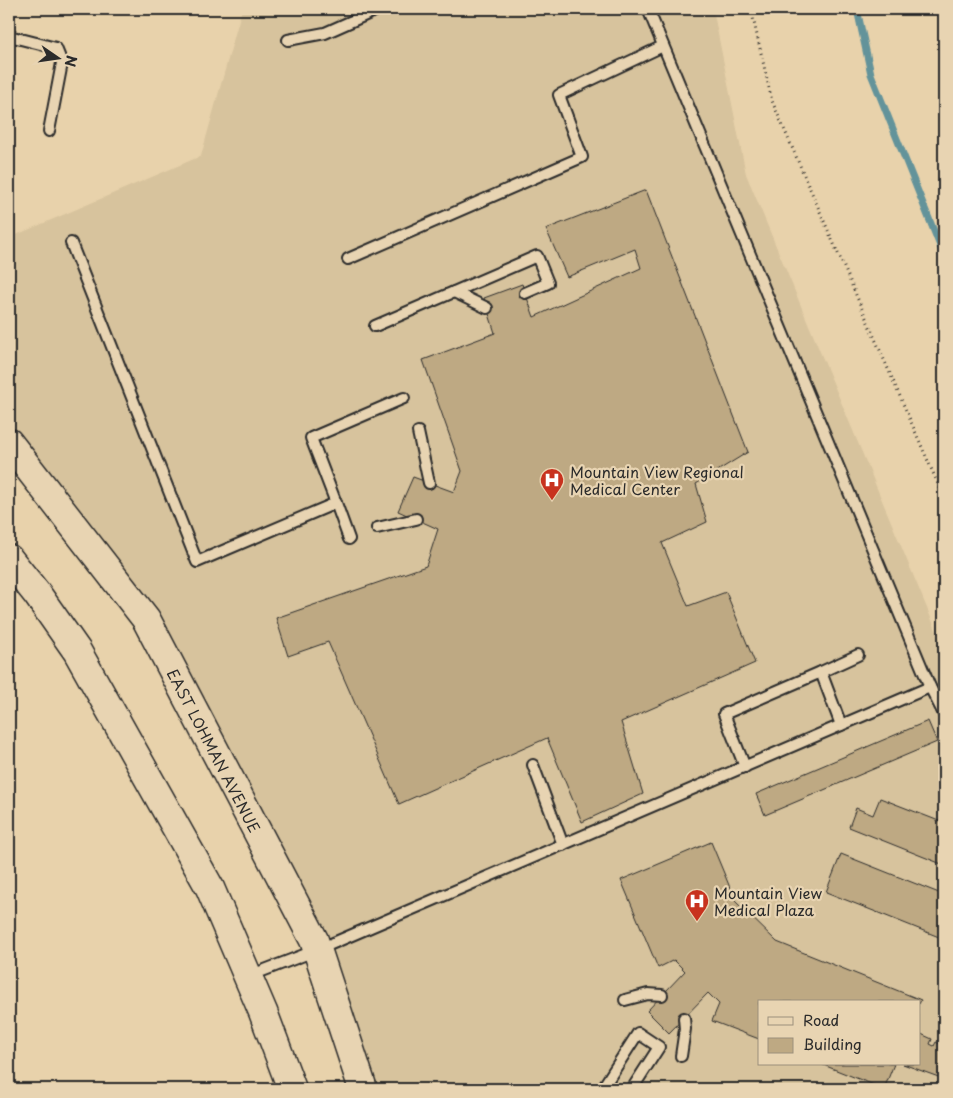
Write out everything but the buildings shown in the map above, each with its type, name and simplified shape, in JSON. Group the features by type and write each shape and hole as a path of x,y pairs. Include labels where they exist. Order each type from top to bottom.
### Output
{"main road":[{"name":"EAST LOHMAN AVENUE","path":"9,443 146,619 314,940 363,1089"},
{"path":"9,559 37,594 77,651 210,888 248,976 292,1089"}],"lane":[{"path":"288,40 325,33 379,9"},
{"path":"648,9 930,687 944,714"},
{"path":"9,36 56,48 62,63 49,131"},
{"path":"348,259 582,157 559,95 663,46"},
{"path":"71,243 197,562 336,503"},
{"path":"375,326 537,256 548,284 525,293"},
{"path":"454,292 487,308"},
{"path":"349,539 311,438 404,398"},
{"path":"418,432 429,483"},
{"path":"377,528 416,519"},
{"path":"744,767 724,714 858,655"},
{"path":"821,672 841,726"},
{"path":"248,976 317,950 930,687"},
{"path":"533,766 563,845"},
{"path":"625,1000 648,994 662,995"},
{"path":"681,1056 685,1029 684,1018"},
{"path":"602,1089 638,1033 659,1047 632,1089"}],"path":[{"path":"751,9 772,101 944,498"}],"shaded area":[{"path":"242,9 713,9 746,174 944,649 944,1089 361,1089 314,940 146,619 9,443 9,238 201,156"}],"waterway":[{"path":"857,9 871,74 944,256"}],"place":[{"name":"Mountain View Regional Medical Center","path":"552,501"},
{"name":"Mountain View Medical Plaza","path":"697,922"}]}
